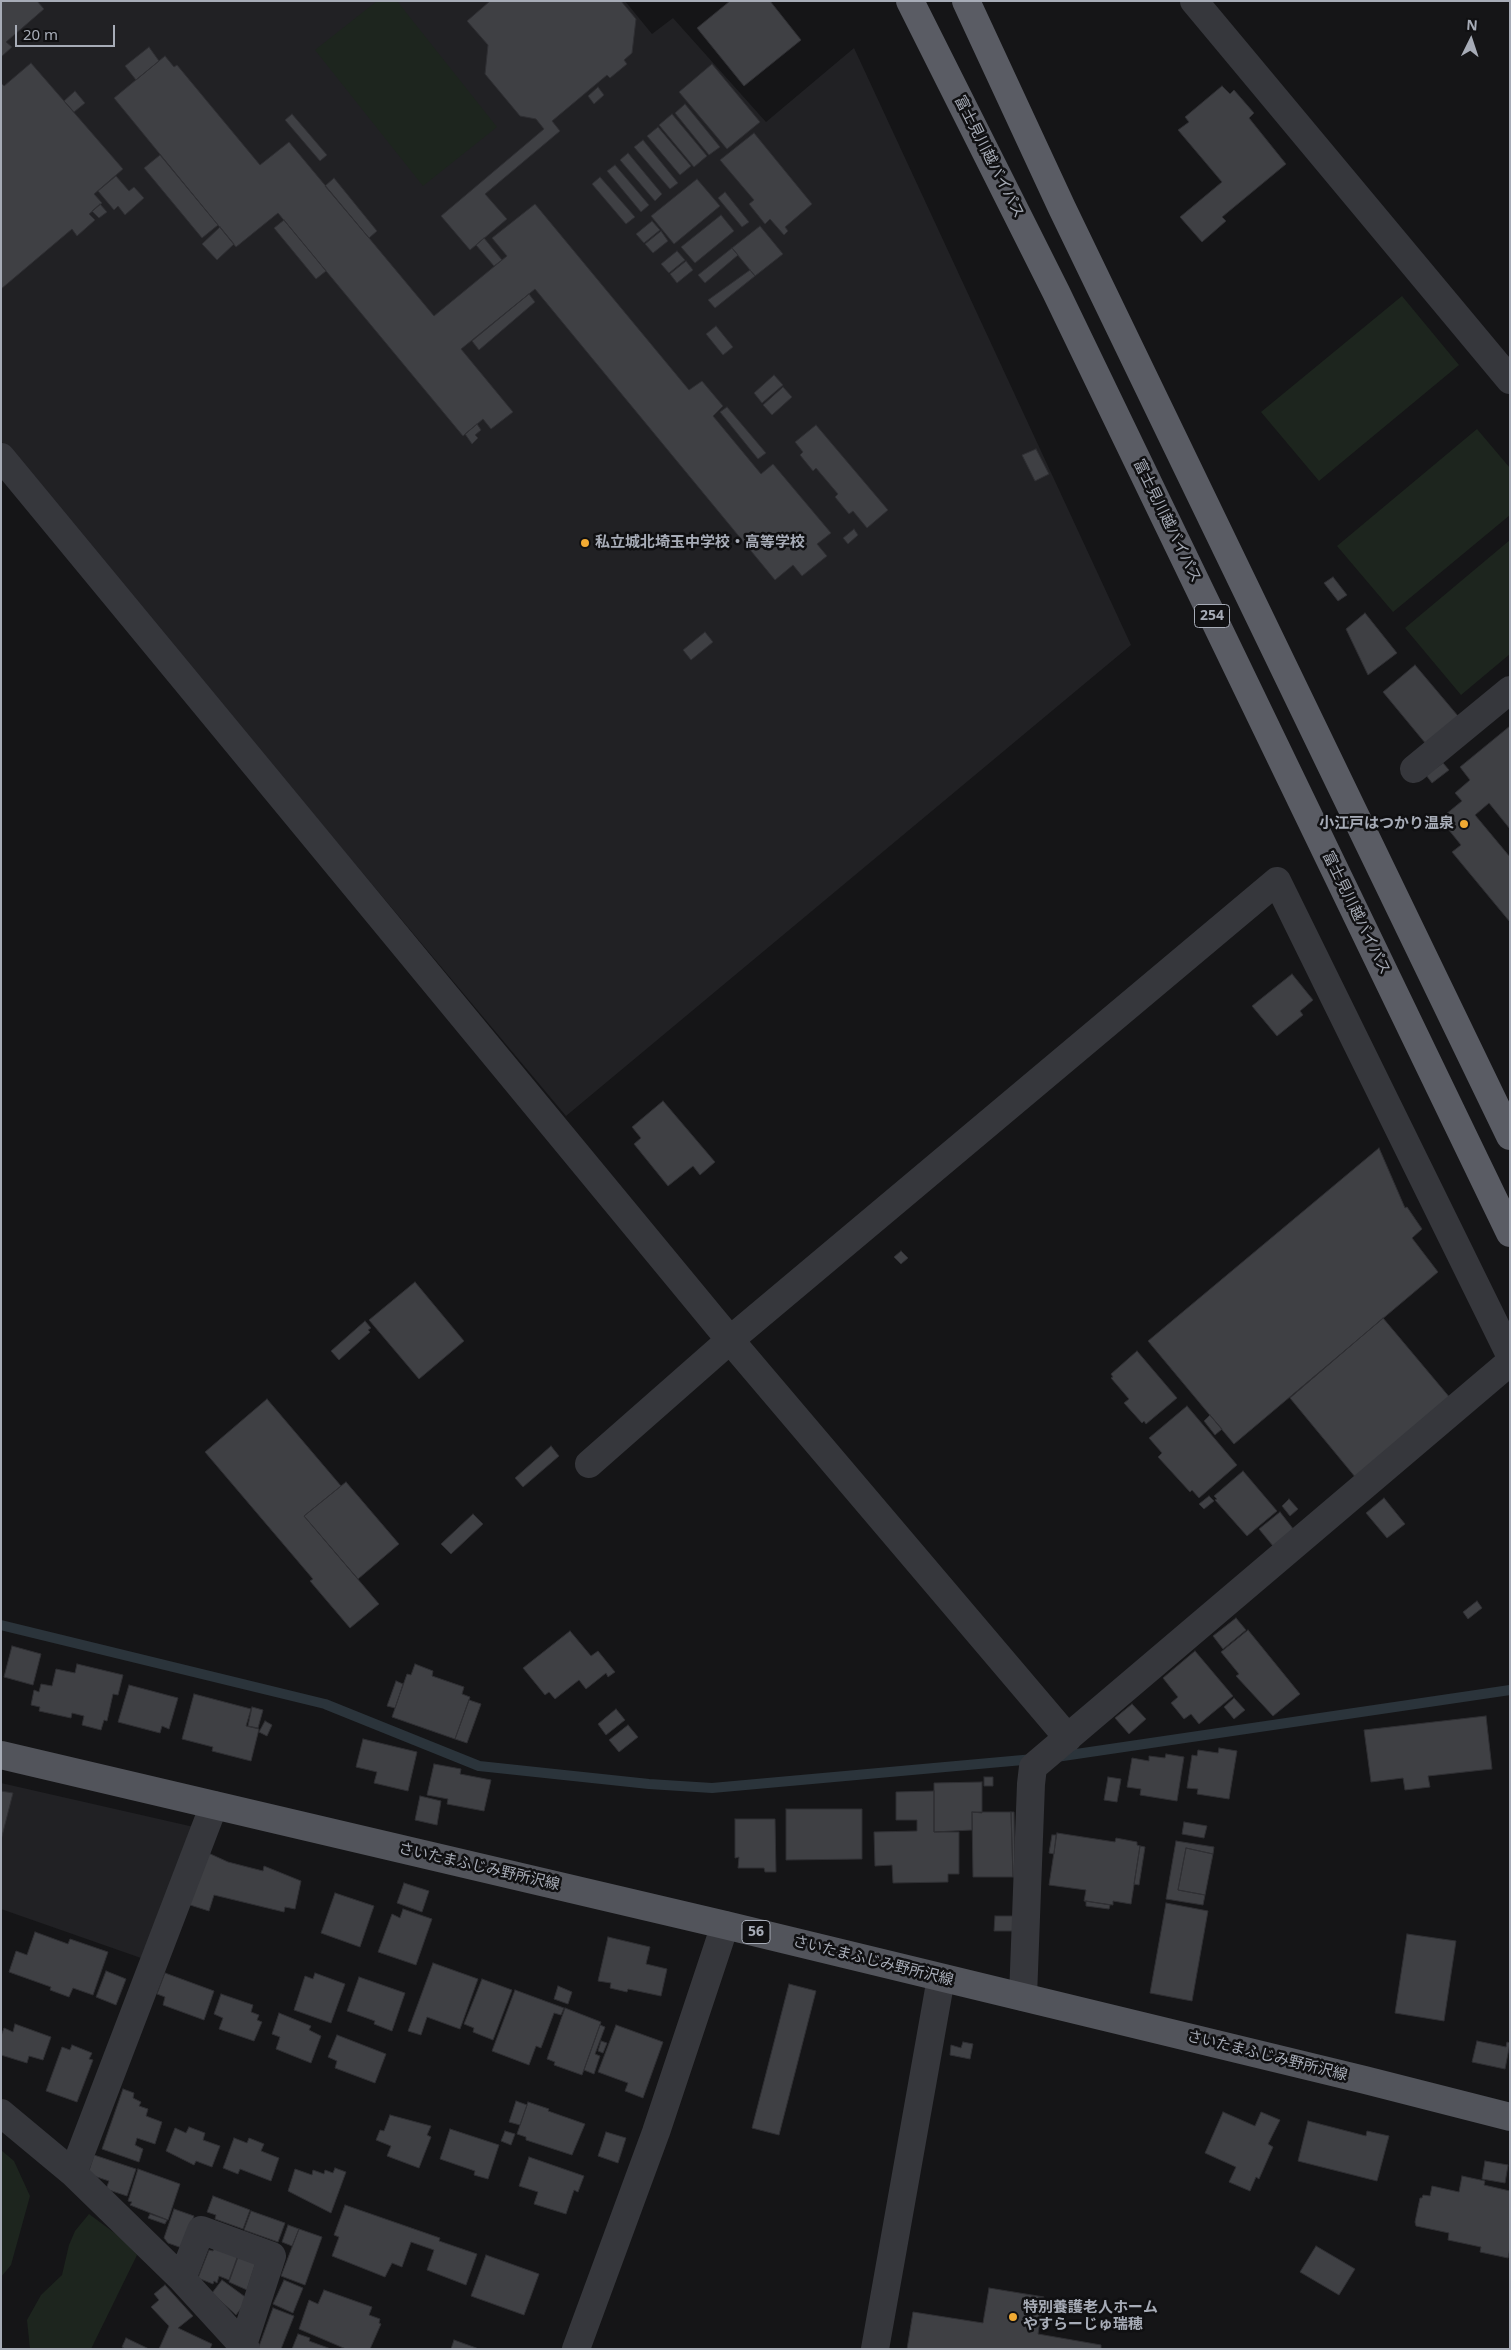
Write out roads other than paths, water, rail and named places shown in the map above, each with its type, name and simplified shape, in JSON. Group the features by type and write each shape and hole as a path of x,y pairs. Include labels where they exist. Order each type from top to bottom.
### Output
{"highway":[{"name":"富士見川越バイパス","path":"910,1 1060,301 1510,1233"},
{"name":"254","path":"966,1 1062,208 1510,1136"}],"main road":[{"name":"さいたまふじみ野所沢線","path":"1,1755 725,1924 1510,2117"}],"street":[{"path":"1194,1 1510,380"},
{"path":"1,457 730,1340 1068,1738"},
{"path":"1414,769 1510,690"},
{"path":"589,1464 730,1340 1277,881 1510,1355"},
{"path":"1023,1997 1033,1767 1510,1362"},
{"path":"73,2173 214,1805"},
{"path":"576,2349 656,2132 725,1924"},
{"path":"875,2349 941,1978"},
{"path":"1,2113 73,2173 182,2279 245,2347"},
{"path":"182,2279 201,2230 272,2256 245,2347"}],"waterway":[{"path":"1,1625 325,1704 479,1766 649,1784 712,1788 1034,1759"},
{"path":"1056,1757 1510,1690"}],"place":[{"name":"私立城北埼玉中学校・高等学校","path":"585,543"},
{"name":"小江戸はつかり温泉","path":"1464,824"},
{"name":"特別養護老人ホーム やすらーじゅ瑞穂","path":"1013,2317"}]}
